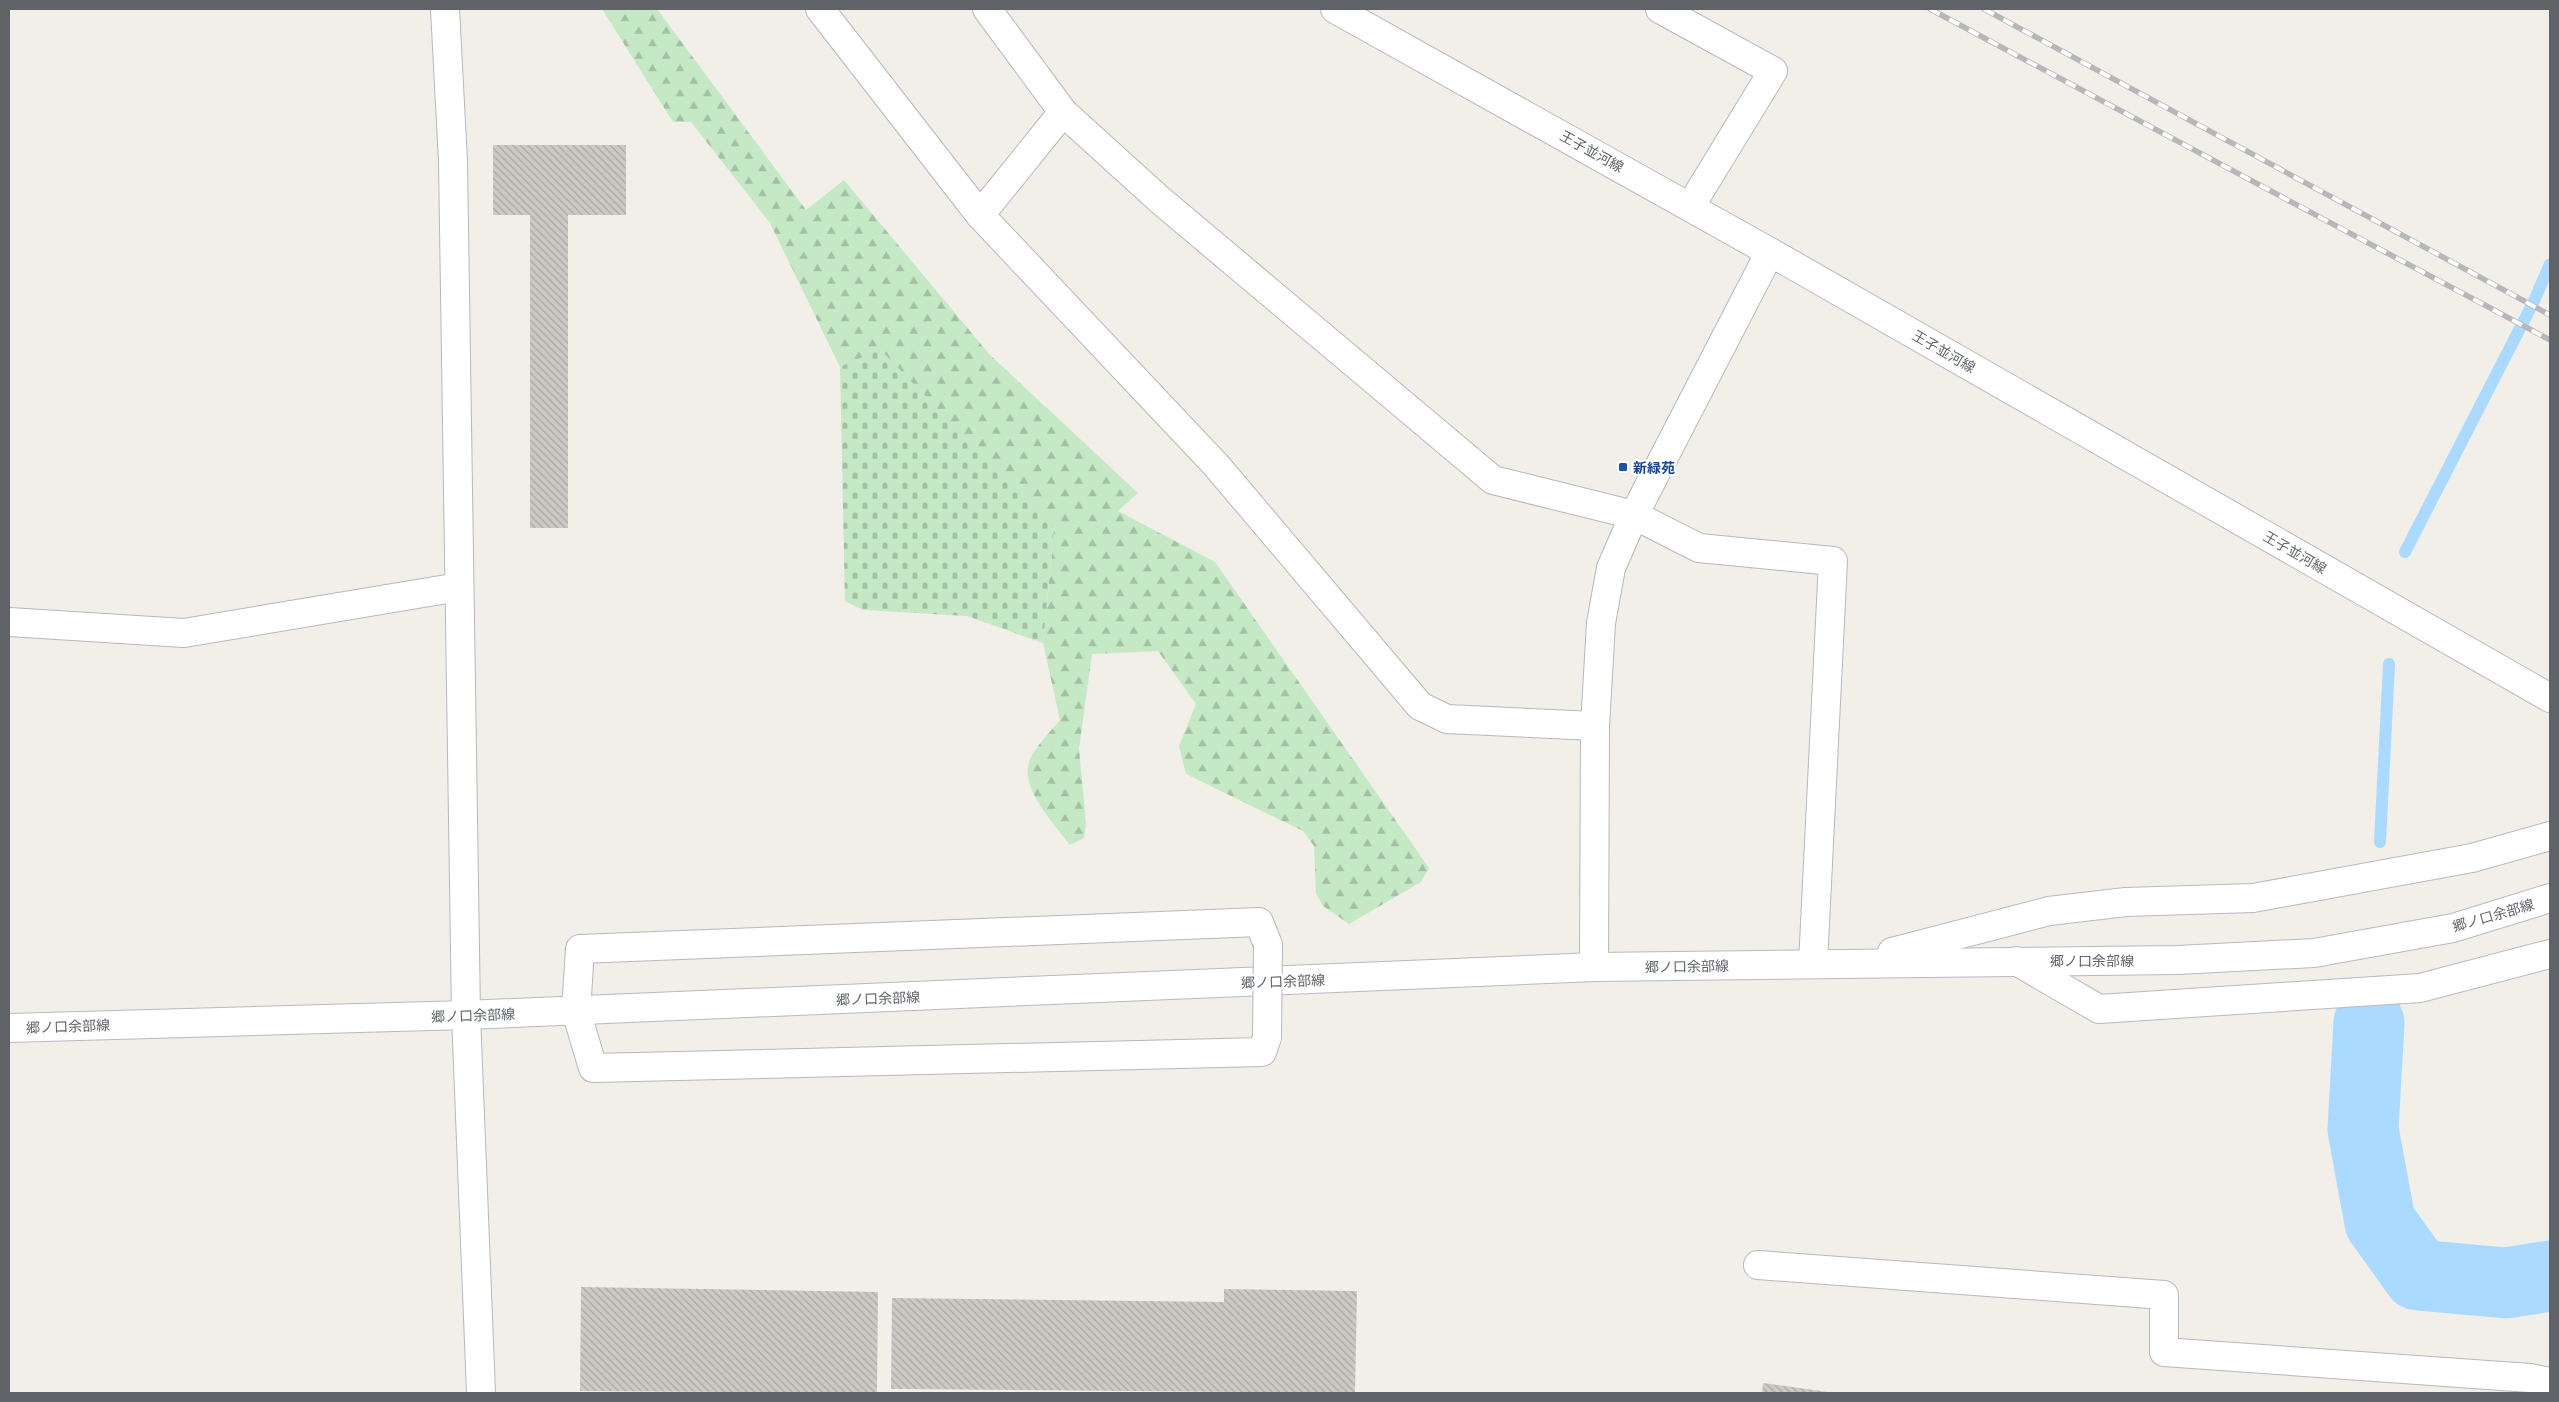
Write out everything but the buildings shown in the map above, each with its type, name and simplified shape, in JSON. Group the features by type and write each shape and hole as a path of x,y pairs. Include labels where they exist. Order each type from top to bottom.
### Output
{"street":[{"path":"445,9 453,160 466,1015 481,1393"},
{"path":"820,9 980,215 1216,465 1420,706 1447,719 1596,726"},
{"path":"987,9 1064,112 1160,200 1493,480 1634,515 1699,548 1833,561 1813,964"},
{"name":"王子並河線","path":"1335,9 1770,252 2550,698"},
{"path":"1660,9 1773,71 1690,207"},
{"path":"980,215 1064,112"},
{"path":"1594,967 1596,726 1602,623 1611,568 1634,515 1770,252"},
{"path":"9,622 184,633 459,587"},
{"path":"1850,963 2049,911 2126,902 2252,898 2472,858 2550,836"},
{"name":"郷ノ口余部線","path":"9,1028 576,1011 1594,967 2178,960 2314,953 2452,928 2550,898"},
{"path":"1259,922 1268,945 1267,1037 1262,1052 593,1068 576,1011 580,949 1259,922"},
{"path":"2014,961 2099,1010 2420,988 2550,954"},
{"path":"1758,1265 2164,1295 2164,1352 2530,1378 2550,1382"}],"green space":[{"path":"602,9 657,9 806,210 844,180 990,355 1138,493 1118,511 1215,562 1429,868 1421,882 1349,924 1323,906 1316,893 1314,846 1303,831 1186,774 1179,746 1196,704 1158,651 1092,654 1079,749 1086,823 1084,838 1070,845 1039,804 1029,780 1028,768 1034,752 1060,720 1043,643 1054,530 880,350 840,367 770,223 691,122 673,122"},
{"path":"880,349 1054,530 1043,643 967,616 863,610 845,601 840,367"}],"waterway":[{"path":"2405,552 2534,301 2550,264"},
{"path":"2380,842 2389,664"},
{"path":"2369,1023 2363,1129 2380,1222 2418,1275 2506,1283 2550,1276"}],"railway":[{"path":"1930,9 2550,340"},
{"path":"1984,9 2550,315"}],"place":[{"name":"新緑苑","path":"1623,467"}]}
